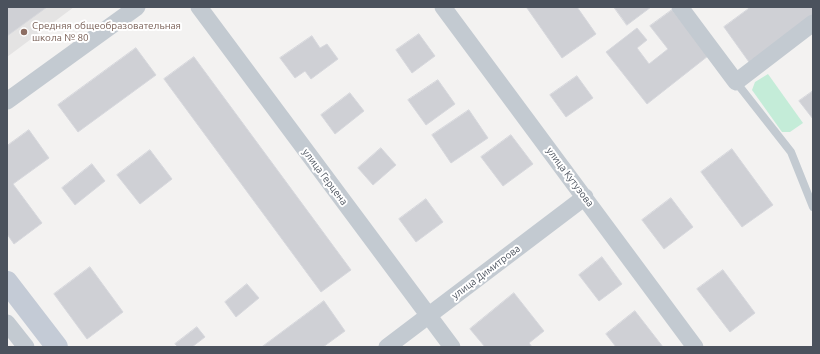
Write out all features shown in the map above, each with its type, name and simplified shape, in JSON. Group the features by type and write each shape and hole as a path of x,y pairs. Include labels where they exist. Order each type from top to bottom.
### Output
{"main road":[{"path":"7,282 57,347"}],"street":[{"path":"7,101 137,7"},
{"name":"улица Герцена","path":"199,7 452,347"},
{"name":"улица Кутузова","path":"443,7 695,347"},
{"path":"680,7 736,82 813,23"},
{"name":"улица Димитрова","path":"388,347 585,197"},
{"path":"7,323 26,347"}],"lane":[{"path":"736,82 791,152 813,207"}],"shaded area":[{"name":"Средняя общеобразовательная школа № 80","path":"7,7 74,7 7,57"}],"green space":[{"path":"768,74 803,123 790,132 782,132 752,90 755,82"}],"building":[{"path":"7,7 47,7 7,36"},
{"path":"577,7 596,34 562,58 527,8"},
{"path":"614,7 651,7 627,25"},
{"path":"751,7 813,7 813,15 749,62 724,27"},
{"path":"672,10 708,56 647,104 606,52 637,28 647,40 637,48 649,64 668,49 650,26"},
{"path":"419,34 435,56 412,73 396,50"},
{"path":"312,36 320,48 327,44 338,59 311,79 305,71 295,78 280,58"},
{"path":"136,48 156,75 78,132 58,105"},
{"path":"194,57 351,270 321,292 164,79"},
{"path":"577,76 593,98 566,117 550,95"},
{"path":"438,80 455,104 426,125 408,100"},
{"path":"813,91 813,119 799,101"},
{"path":"350,93 364,111 335,134 321,115"},
{"path":"469,110 488,138 451,163 432,135"},
{"path":"29,130 49,158 13,184 42,223 14,244 7,234 7,146"},
{"path":"511,135 533,164 503,186 481,157"},
{"path":"381,148 396,165 373,185 358,168"},
{"path":"732,149 773,205 742,227 701,172"},
{"path":"150,150 172,179 140,204 117,175"},
{"path":"92,164 105,181 75,205 62,188"},
{"path":"671,198 693,227 664,249 642,220"},
{"path":"426,199 443,222 416,242 399,219"},
{"path":"602,257 622,284 599,301 579,275"},
{"path":"90,267 123,312 87,339 54,294"},
{"path":"723,270 755,313 730,332 697,289"},
{"path":"247,284 259,298 236,317 225,302"},
{"path":"514,293 544,331 529,343 532,347 485,347 470,329"},
{"path":"324,301 345,331 323,347 262,347"},
{"path":"635,311 663,347 616,347 606,334"},
{"path":"197,327 205,337 192,347 178,347 175,344"}],"place":[{"name":"Средняя общеобразовательная школа № 80","path":"24,32"}]}
